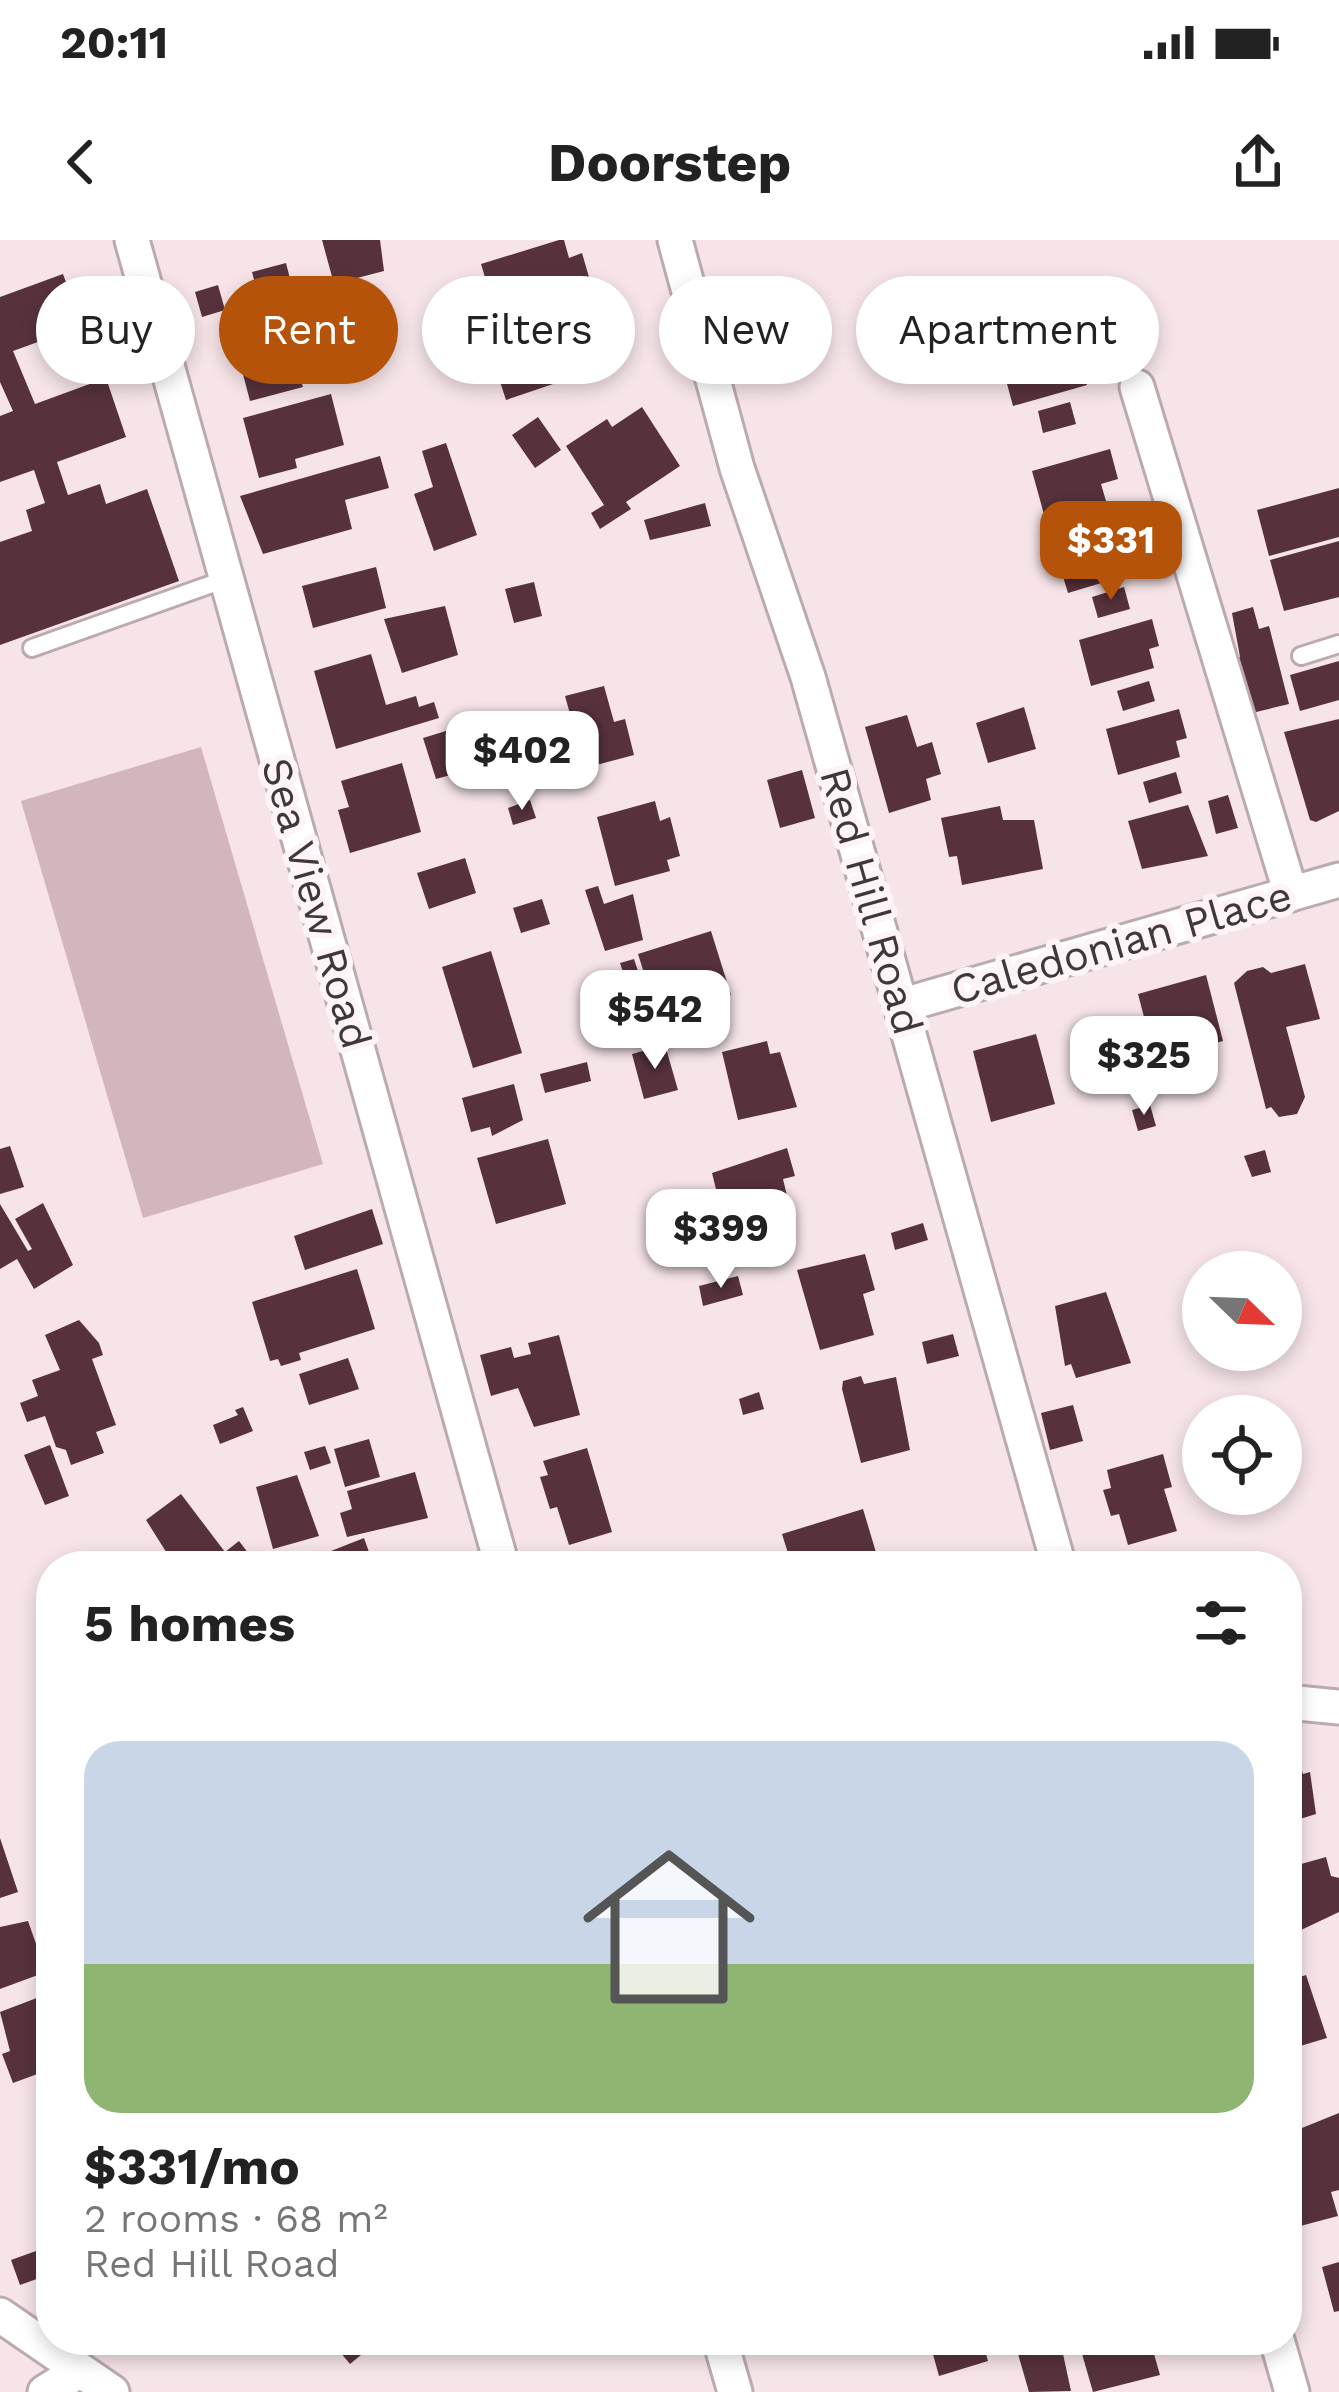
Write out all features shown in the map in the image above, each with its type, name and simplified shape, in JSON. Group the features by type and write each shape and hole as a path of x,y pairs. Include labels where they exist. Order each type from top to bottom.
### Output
{"street":[{"name":"Sea View Road","path":"132,240 498,1551"},
{"name":"Red Hill Road","path":"675,240 737,468 808,677 1055,1551"},
{"path":"1137,387 1291,894"},
{"name":"Caledonian Place","path":"902,1005 1339,880"},
{"path":"1302,1703 1339,1707"},
{"path":"0,2315 36,2341"},
{"path":"56,2355 112,2392"},
{"path":"724,2355 735,2392"},
{"path":"1281,2355 1292,2392"},
{"path":"45,2392 79,2371"}],"lane":[{"path":"32,648 226,579"},
{"path":"1301,656 1339,644"}],"shaded area":[{"path":"201,747 323,1164 143,1218 21,801"}],"building":[{"path":"322,240 380,240 384,271 332,276"},
{"path":"564,240 569,258 582,253 589,276 485,276 481,264"},
{"path":"286,263 289,276 253,276 252,272"},
{"path":"36,284 36,343 13,351 35,404 90,384 108,384 126,437 57,462 68,495 100,484 106,504 147,489 179,581 0,645 0,542 32,531 26,510 45,503 34,470 0,482 0,416 13,411 0,382 0,297"},
{"path":"218,285 219,312 202,317 195,292"},
{"path":"246,384 303,387 250,401"},
{"path":"501,384 553,384 506,400"},
{"path":"1007,384 1087,384 1087,385 1013,406"},
{"path":"331,394 344,445 295,459 297,468 259,478 243,418"},
{"path":"1070,402 1076,424 1043,433 1038,411"},
{"path":"642,407 680,466 626,502 631,509 600,529 591,513 604,505 566,446 607,419 612,427"},
{"path":"538,417 561,450 535,468 512,435"},
{"path":"446,443 477,535 434,551 414,494 433,487 422,451"},
{"path":"1110,449 1118,479 1101,484 1106,501 1045,518 1032,471"},
{"path":"380,456 389,488 345,500 352,529 263,554 240,496"},
{"path":"1339,488 1339,537 1269,556 1257,510"},
{"path":"705,503 711,526 650,540 644,520"},
{"path":"1125,526 1133,555 1123,558 1128,575 1068,593 1054,547"},
{"path":"1339,541 1339,597 1284,611 1270,560"},
{"path":"376,567 386,608 313,628 302,586"},
{"path":"534,582 542,616 514,623 505,589"},
{"path":"1124,587 1130,609 1098,618 1092,597"},
{"path":"445,606 458,655 402,673 384,619"},
{"path":"1253,607 1259,629 1269,626 1289,704 1252,713 1232,659 1240,657 1232,613"},
{"path":"1152,619 1159,646 1149,649 1154,668 1091,686 1079,640"},
{"path":"371,654 386,705 416,696 419,707 434,702 439,718 336,749 314,671"},
{"path":"1339,661 1339,700 1300,711 1290,675"},
{"path":"1149,681 1155,701 1123,711 1117,691"},
{"path":"604,686 614,722 625,719 634,755 585,768 565,696"},
{"path":"1024,707 1036,749 988,763 976,723"},
{"path":"1179,709 1187,738 1176,741 1180,757 1118,775 1106,729"},
{"path":"907,715 917,747 932,742 941,774 926,779 931,800 889,813 865,727"},
{"path":"1339,719 1339,811 1316,822 1310,820 1284,732"},
{"path":"459,727 472,769 436,779 423,738"},
{"path":"402,763 421,832 350,853 338,810 349,807 341,781"},
{"path":"802,770 815,818 780,828 767,780"},
{"path":"1176,772 1182,793 1149,803 1143,782"},
{"path":"1228,795 1238,828 1216,834 1208,801"},
{"path":"530,800 536,818 513,825 508,808"},
{"path":"655,801 660,821 670,817 680,856 667,860 670,871 615,886 597,817"},
{"path":"1188,805 1208,856 1142,869 1128,821"},
{"path":"1000,806 1003,820 1034,820 1043,869 962,885 957,856 949,857 941,818"},
{"path":"465,858 476,893 429,909 417,873"},
{"path":"598,886 604,904 633,894 643,940 605,951 585,890"},
{"path":"542,899 550,924 521,933 513,908"},
{"path":"711,931 731,995 625,1029 609,977 623,972 620,963 634,959 639,974 644,973 638,954"},
{"path":"491,951 522,1053 473,1068 442,967"},
{"path":"1305,964 1320,1019 1286,1027 1305,1097 1297,1114 1279,1117 1271,1107 1266,1109 1234,983 1247,971 1263,967 1271,973"},
{"path":"1206,975 1223,1041 1155,1059 1138,994"},
{"path":"1036,1034 1055,1104 991,1122 973,1051"},
{"path":"767,1041 770,1054 780,1052 797,1107 738,1120 722,1052"},
{"path":"665,1045 678,1090 644,1099 632,1054"},
{"path":"587,1062 591,1081 545,1093 540,1074"},
{"path":"514,1084 523,1120 492,1136 490,1127 471,1132 462,1098"},
{"path":"1150,1105 1156,1126 1138,1131 1132,1110"},
{"path":"548,1139 566,1204 496,1224 477,1158"},
{"path":"10,1146 24,1187 0,1194 0,1149"},
{"path":"787,1148 795,1176 783,1179 788,1200 777,1203 787,1238 732,1254 712,1173"},
{"path":"1265,1150 1271,1172 1252,1177 1244,1156"},
{"path":"43,1203 73,1265 34,1289 17,1259 0,1269 0,1204 28,1251 32,1249 15,1219"},
{"path":"701,1205 715,1253 695,1260 675,1212"},
{"path":"372,1209 383,1244 305,1270 294,1236"},
{"path":"923,1223 928,1240 895,1250 891,1233"},
{"path":"865,1254 875,1290 863,1294 874,1335 820,1350 797,1270"},
{"path":"357,1269 375,1329 299,1353 301,1360 281,1366 278,1359 270,1361 252,1302"},
{"path":"738,1276 743,1295 703,1306 699,1286"},
{"path":"1106,1292 1131,1363 1076,1378 1071,1364 1065,1366 1055,1306"},
{"path":"79,1320 99,1343 103,1355 92,1359 116,1425 96,1432 104,1453 71,1465 66,1450 56,1447 45,1416 27,1422 20,1403 38,1396 32,1380 60,1370 45,1335"},
{"path":"953,1334 959,1356 927,1364 922,1342"},
{"path":"559,1335 580,1415 534,1427 518,1388 491,1396 480,1355 511,1347 514,1358 531,1354 528,1343"},
{"path":"348,1358 359,1389 309,1405 299,1374"},
{"path":"861,1376 864,1384 896,1377 910,1450 861,1463 842,1389 843,1381"},
{"path":"759,1392 764,1409 743,1415 739,1399"},
{"path":"1073,1405 1083,1441 1050,1450 1041,1413"},
{"path":"243,1407 253,1431 220,1444 213,1425 238,1415 235,1410"},
{"path":"369,1439 380,1477 345,1487 334,1449"},
{"path":"50,1445 69,1496 45,1505 24,1455"},
{"path":"325,1446 331,1463 310,1470 304,1452"},
{"path":"587,1448 612,1532 569,1545 557,1507 550,1509 540,1477 548,1475 543,1461"},
{"path":"1163,1454 1172,1487 1164,1489 1177,1531 1128,1545 1119,1514 1111,1516 1103,1490 1111,1488 1107,1470"},
{"path":"415,1472 428,1518 347,1537 340,1513 352,1509 347,1491"},
{"path":"297,1475 319,1536 273,1549 256,1487"},
{"path":"181,1494 224,1551 166,1551 146,1520"},
{"path":"863,1509 876,1551 787,1551 782,1534"},
{"path":"364,1538 369,1551 331,1551"},
{"path":"239,1541 247,1551 226,1551"},
{"path":"1302,1770 1310,1772 1316,1814 1302,1818"},
{"path":"0,1838 18,1892 0,1898"},
{"path":"1326,1857 1331,1876 1339,1878 1339,1912 1302,1930 1302,1864"},
{"path":"28,1921 36,1944 36,1976 0,1989 0,1927"},
{"path":"1306,1975 1327,2038 1302,2046 1302,1976"},
{"path":"36,1998 36,2075 13,2083 2,2054 10,2051 0,2012"},
{"path":"1339,2113 1339,2190 1331,2192 1338,2216 1302,2226 1302,2128"},
{"path":"36,2251 36,2279 20,2285 11,2260"},
{"path":"1339,2262 1339,2311 1334,2312 1322,2267"},
{"path":"933,2355 986,2355 988,2361 939,2376"},
{"path":"1018,2355 1063,2355 1071,2391 1029,2392"},
{"path":"1082,2355 1154,2355 1160,2375 1093,2392"}]}
